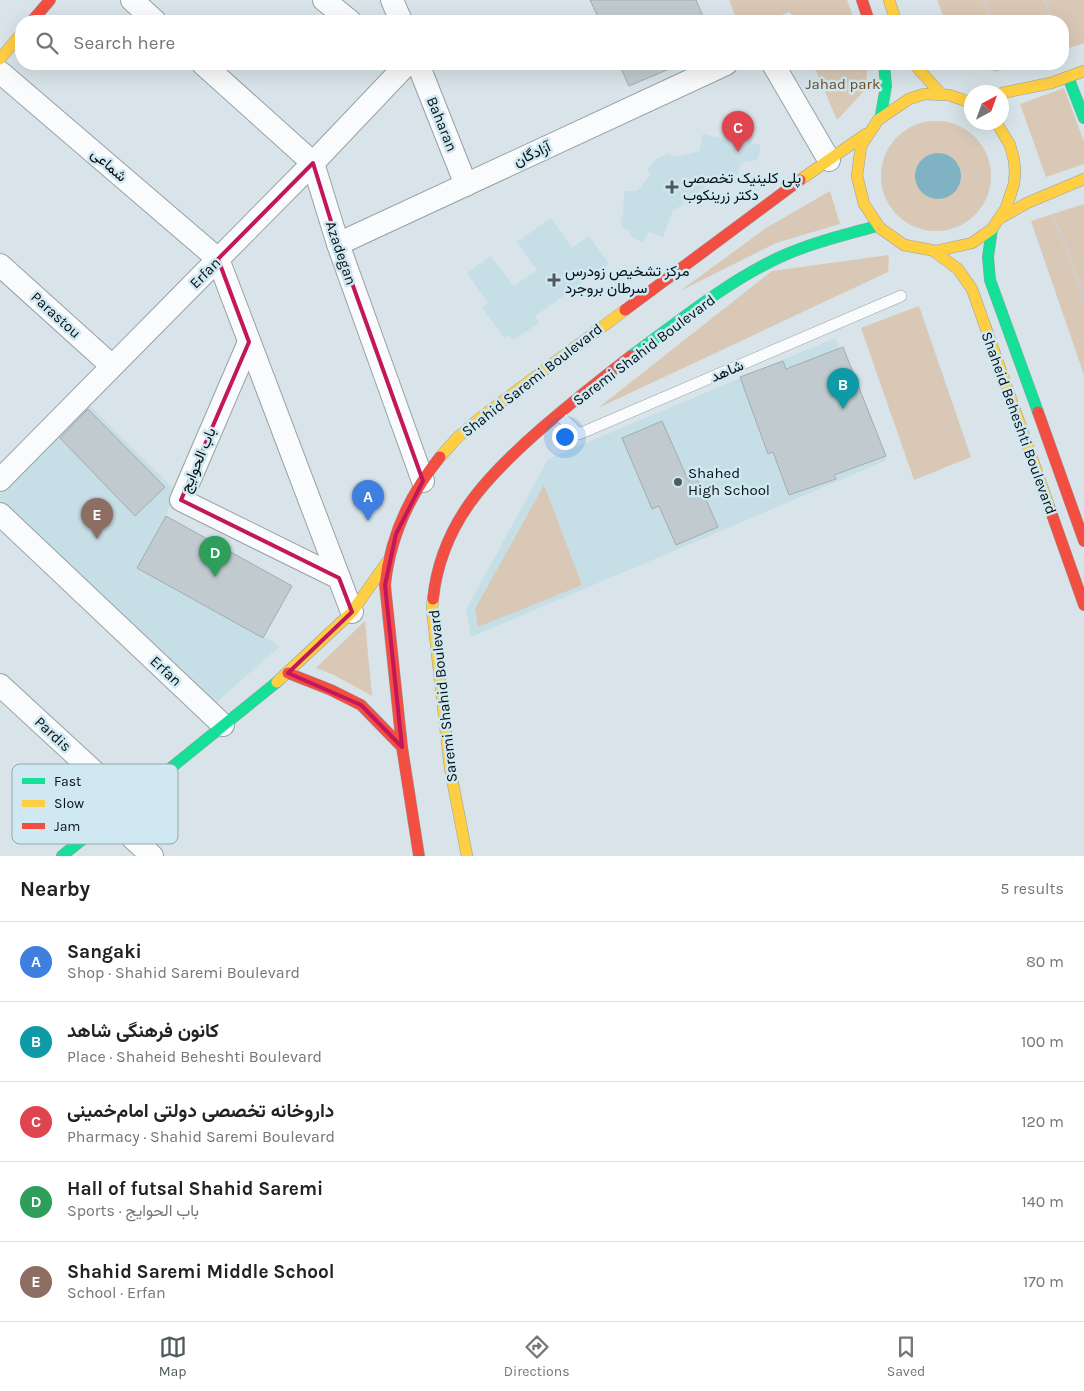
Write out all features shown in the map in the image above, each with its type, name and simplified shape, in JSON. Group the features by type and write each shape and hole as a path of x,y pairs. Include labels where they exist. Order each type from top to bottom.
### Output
{"main road":[{"path":"37,15 50,0"},
{"path":"862,0 867,15"},
{"path":"889,0 894,15"},
{"path":"0,59 15,41"},
{"path":"882,115 886,86 885,70"},
{"path":"920,70 942,94"},
{"path":"1009,92 1051,84 1084,71"},
{"path":"1068,77 1084,118"},
{"path":"964,99 942,94 913,97 896,104 882,115 866,134 858,158 857,182 864,206 877,226 894,240 914,249 936,252 956,250 976,242 992,229 1002,217 1010,199 1015,180 1014,160 1008,141 1001,130"},
{"name":"Shahid Saremi Boulevard","path":"419,856 402,747 385,585 387,562 396,534 410,503 423,481 435,463 456,439 483,415 804,177 866,134"},
{"path":"1002,217 1084,180"},
{"name":"Saremi Shahid Boulevard","path":"467,856 450,768 432,609 434,583 447,540 463,510 483,484 510,456 558,414 645,346 739,279 780,257 815,243 877,226"},
{"name":"Shaheid Beheshti Boulevard","path":"992,229 988,257 990,280 1084,541"},
{"name":"Shaheid Beheshti Boulevard","path":"936,252 958,269 972,289 1084,605"},
{"path":"176,764 288,673 352,612 387,562"},
{"path":"288,673 331,690 361,705 402,747"},
{"path":"62,856 77,844"}],"street":[{"path":"132,0 148,15"},
{"path":"324,0 343,15"},
{"path":"392,0 398,15"},
{"path":"210,70 313,163"},
{"name":"Erfan","path":"0,480 402,70"},
{"name":"Baharan","path":"420,70 466,184"},
{"name":"آزادگان","path":"338,244 713,70"},
{"path":"776,70 829,160"},
{"name":"شماعی","path":"0,72 218,259"},
{"name":"Azadegan","path":"313,163 338,244 423,481"},
{"path":"218,259 352,612"},
{"name":"Parastou","path":"0,264 112,366"},
{"name":"باب الحوایج","path":"250,342 181,500 339,578"},
{"name":"Erfan","path":"0,514 223,725"},
{"name":"Pardis","path":"0,685 86,764"},
{"path":"139,844 152,856"}],"lane":[{"name":"شاهد","path":"558,414 579,434 901,296"}],"path":[{"path":"983,0 989,15"},
{"path":"1044,0 1050,15"},
{"path":"1046,196 1084,298"}],"highlighted area":[{"path":"313,163 338,244 423,481 396,534 385,585 402,747 361,705 288,673 352,612 339,578 181,500 249,342 218,259"}],"shaded area":[{"name":"پلی کلینیک تخصصی دکتر زرینکوب","path":"732,131 753,136 751,143 761,145 757,160 741,163 736,183 709,184 672,212 663,237 649,232 642,242 632,238 630,231 623,228 620,220 623,215 624,191 637,191 651,174 647,170 656,159 669,153 673,157 699,151 703,134 729,140"},
{"name":"مرکز تشخیص زودرس سرطان بروجرد","path":"551,218 572,248 589,236 609,264 535,316 539,323 513,340 509,335 504,338 482,307 488,303 467,273 491,256 514,286 537,270 517,242"},
{"path":"835,338 886,456 885,461 471,637 466,610 548,459"},
{"path":"87,403 174,489 170,506 142,566 280,646 213,705 0,501 0,494"}],"green space":[{"path":"729,0 847,0 853,15 792,15 790,12 781,15 735,15"},
{"path":"937,0 1084,0 1084,43 1069,48 1069,15 943,15"},
{"name":"Jahad park","path":"816,70 867,70 865,90 837,120"},
{"path":"1064,88 1084,142 1084,164 1046,177 1020,104"},
{"path":"925,122 947,122 966,130 982,146 990,165 990,187 982,206 966,222 947,230 925,230 906,222 890,206 882,187 882,165 890,146 906,130"},
{"path":"830,191 840,224 776,243 680,291 766,228"},
{"path":"1084,204 1084,375 1031,221"},
{"path":"889,255 888,272 598,408 772,271"},
{"path":"919,306 971,457 914,480 861,328"},
{"path":"544,485 582,585 478,627 475,609"},
{"path":"365,621 372,696 334,675 316,668"}],"water":[{"path":"943,153 955,159 960,167 960,185 955,193 947,198 933,199 921,193 916,185 915,171 921,159 929,154"}],"building":[{"path":"590,0 696,0 702,15 597,15"},
{"path":"622,70 667,70 629,86"},
{"path":"843,347 886,456 834,475 836,479 789,495 773,452 768,454 740,377 783,361 786,369"},
{"path":"88,409 165,487 135,516 60,438"},
{"path":"662,421 688,480 697,479 718,527 676,545 659,506 652,509 622,438"},
{"path":"166,516 292,586 263,638 137,568"}],"traffic: fast":[{"path":"881,115 886,86 885,70"},
{"path":"1068,77 1084,118"},
{"path":"631,356 702,304 758,268 802,248 877,226"},
{"path":"992,229 988,257 990,280 1038,412"},
{"path":"176,764 277,682"},
{"path":"62,856 77,844"}],"traffic: slow":[{"path":"889,0 894,15"},
{"path":"0,59 15,41"},
{"path":"919,70 942,95"},
{"path":"1009,92 1051,83 1084,71"},
{"path":"964,100 949,95 924,94 909,99 878,120 861,146 857,176 864,204 880,228 904,245 936,251 972,243 992,229 1006,208 1014,184 1014,160 1010,145 1001,130"},
{"path":"800,180 866,134"},
{"path":"1002,217 1027,203 1084,179"},
{"path":"935,252 958,269 972,289 1050,509"},
{"path":"440,457 457,438 480,418 625,310"},
{"path":"277,682 352,612 387,562"},
{"path":"433,599 432,609 450,768 467,856"}],"traffic: jam":[{"path":"37,15 50,0"},
{"path":"862,0 867,15"},
{"path":"625,310 800,180"},
{"path":"433,599 438,572 446,547 457,524 485,483 542,428 631,356"},
{"path":"1038,412 1084,541"},
{"path":"419,856 402,747 385,585 391,550 403,517 419,486 440,457"},
{"path":"1050,509 1084,605"},
{"path":"288,673 331,690 361,705 402,747"}],"place":[{"name":"داروخانه تخصصی دولتی امام‌خمینی","path":"738,152"},
{"name":"پلی کلینیک تخصصی دکتر زرینکوب","path":"672,187"},
{"name":"مرکز تشخیص زودرس سرطان بروجرد","path":"554,280"},
{"name":"کانون فرهنگی شاهد","path":"843,409"},
{"name":"Shahed High School","path":"678,482"},
{"name":"Sangaki","path":"368,521"},
{"name":"Shahid Saremi Middle School","path":"97,539"},
{"name":"Hall of futsal Shahid Saremi","path":"215,577"}]}
